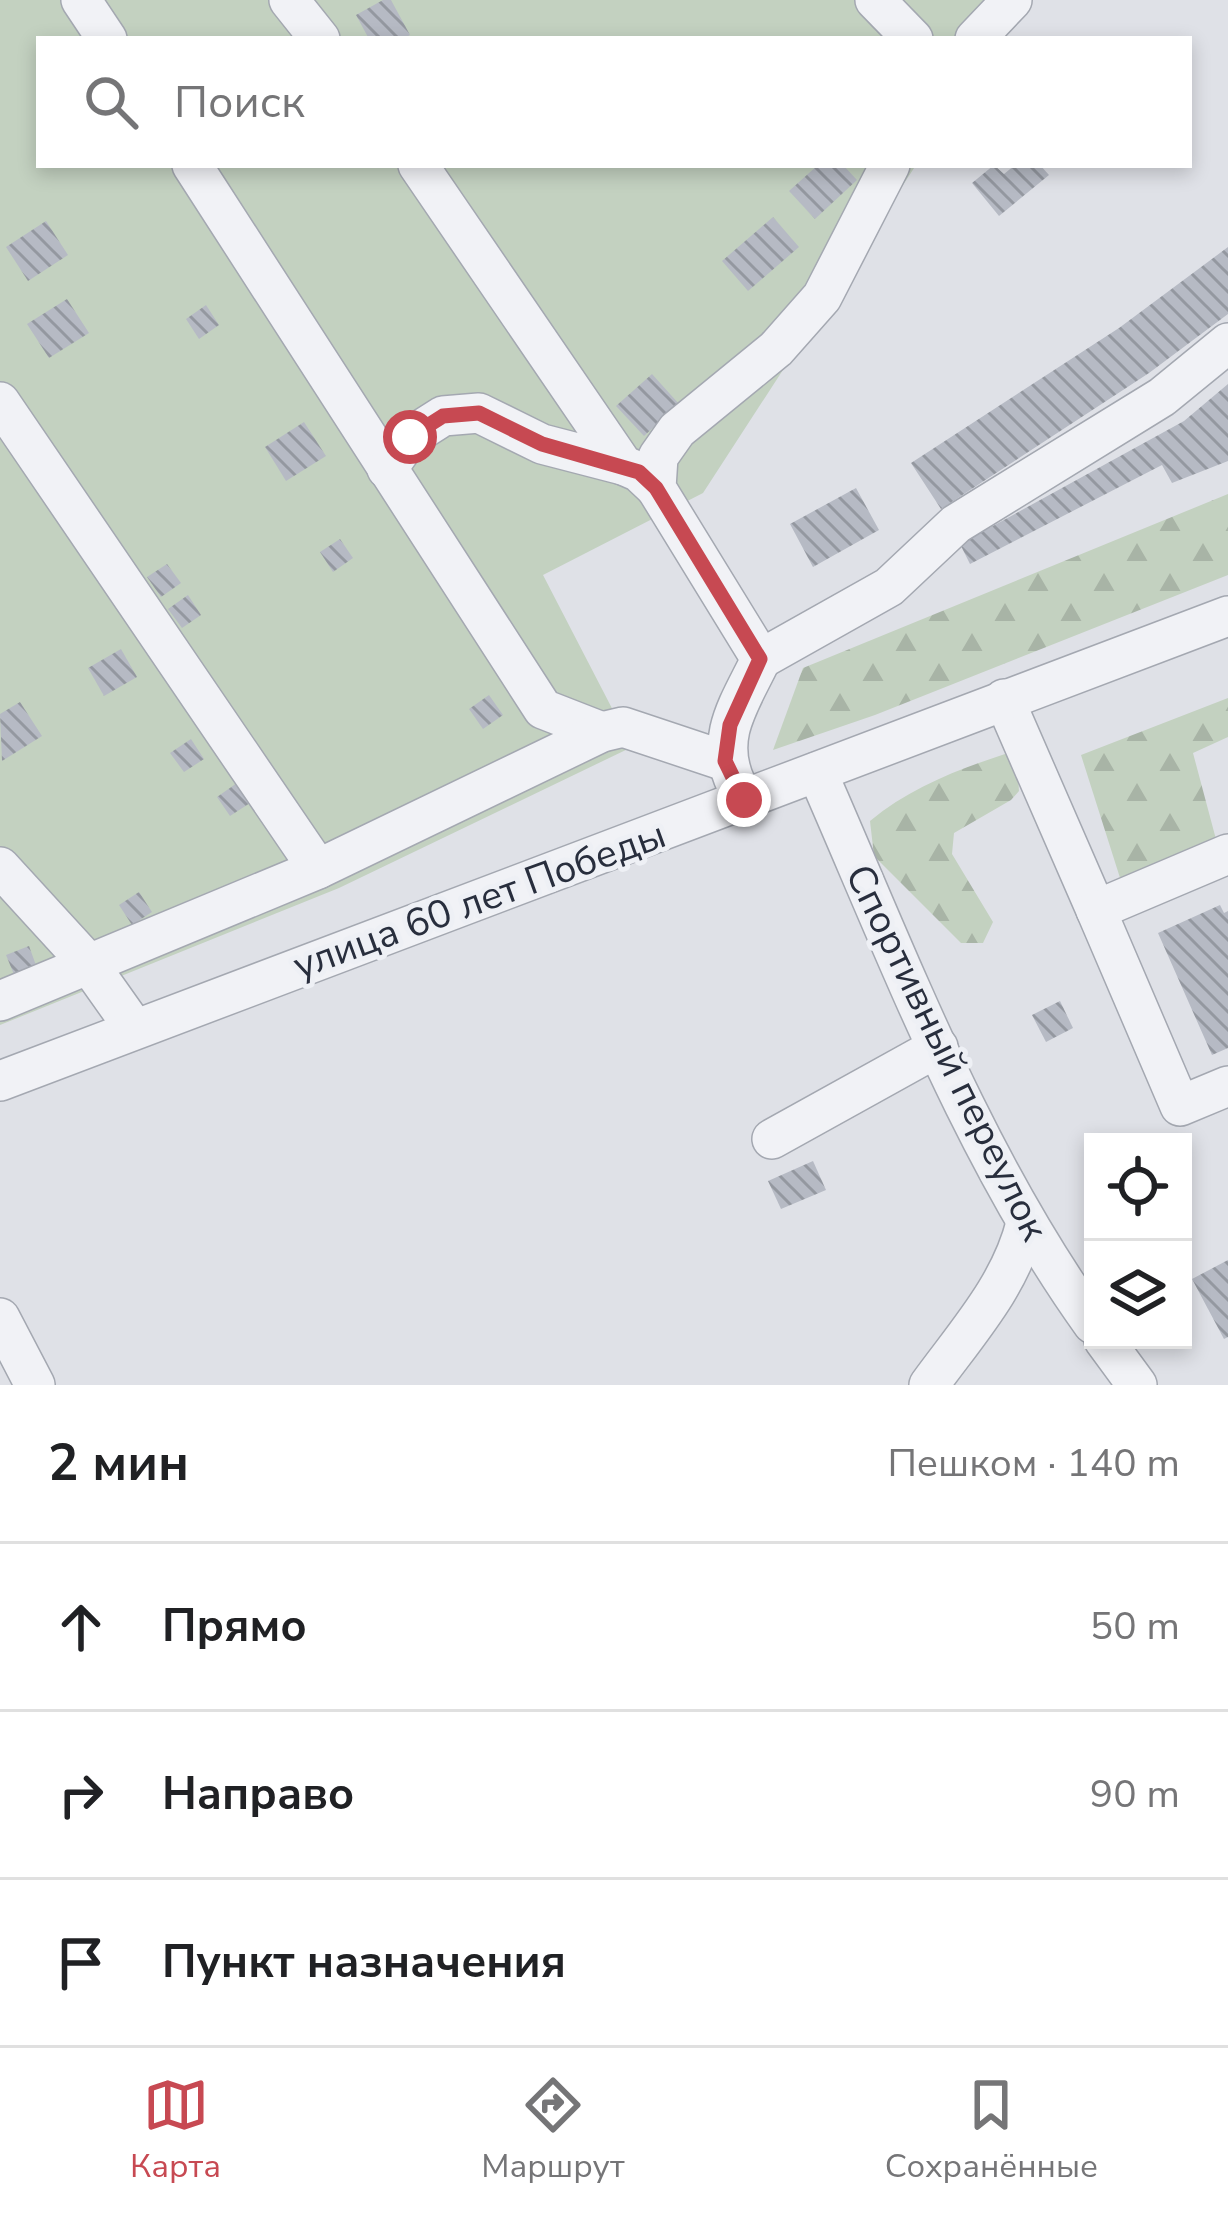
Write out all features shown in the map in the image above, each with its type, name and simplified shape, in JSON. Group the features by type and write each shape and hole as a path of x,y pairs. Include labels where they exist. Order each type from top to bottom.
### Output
{"street":[{"path":"81,0 105,36"},
{"path":"290,0 318,36"},
{"path":"875,0 910,36"},
{"path":"978,36 1012,0"},
{"path":"194,168 543,710 602,732"},
{"path":"420,168 623,465"},
{"path":"656,488 658,458 676,430 776,349 822,297 888,168"},
{"path":"744,800 725,761 730,725 760,659 889,587 956,524 1162,397 1228,343"},
{"path":"0,401 318,869"},
{"path":"387,469 410,437 443,416 479,413 542,444 639,472 656,488 760,659"},
{"name":"улица 60 лет Победы","path":"0,1081 1228,616"},
{"path":"1004,699 1180,1106 1228,1086"},
{"path":"0,1001 318,869 602,732 623,727 725,761"},
{"name":"Спортивный переулок","path":"817,772 938,1047 1026,1223 1084,1310"},
{"path":"1096,910 1228,854"},
{"path":"0,866 88,963 134,1028"},
{"path":"772,1138 938,1047"},
{"path":"929,1385 1001,1285 1020,1249 1026,1223"},
{"path":"0,1318 35,1385"},
{"path":"1111,1349 1137,1385"}],"green space":[{"path":"0,0 1023,0 999,36 36,36 36,168 914,168 703,493 543,575 632,747 339,888 0,1025"},
{"path":"1228,494 1228,575 875,715 773,750 803,668"},
{"path":"1228,698 1228,737 1193,753 1217,843 1121,881 1081,755"},
{"path":"1005,754 1017,760 1019,791 954,833 952,854 993,922 983,943 961,943 874,856 870,821 934,781"}],"building":[{"path":"391,0 410,35 367,36 356,15"},
{"path":"815,168 846,168 857,180 815,219 789,191"},
{"path":"990,168 1004,174 1011,168 1043,168 1049,175 999,216 972,183"},
{"path":"773,217 799,247 748,291 722,261"},
{"path":"46,221 68,255 28,281 6,247"},
{"path":"1228,247 1228,314 1149,373 941,509 911,463 1119,328"},
{"path":"67,299 89,333 49,358 27,324"},
{"path":"206,305 219,325 199,339 186,319"},
{"path":"652,374 679,404 644,436 616,406"},
{"path":"1228,384 1228,461 1172,483 1162,465 970,564 960,544 1184,421"},
{"path":"304,422 326,456 286,481 265,447"},
{"path":"856,488 879,530 813,567 790,524"},
{"path":"340,539 353,558 333,572 320,552"},
{"path":"167,564 181,583 161,597 147,577"},
{"path":"188,595 201,615 182,628 168,609"},
{"path":"121,649 137,677 104,696 88,668"},
{"path":"489,695 503,715 483,729 469,709"},
{"path":"20,702 42,736 2,761 0,714"},
{"path":"191,739 204,759 184,772 170,753"},
{"path":"237,783 250,803 230,816 217,797"},
{"path":"139,892 152,912 132,925 119,905"},
{"path":"1220,905 1224,913 1228,911 1228,1048 1212,1055 1158,933"},
{"path":"29,946 37,968 15,977 6,955"},
{"path":"1060,1001 1073,1028 1046,1042 1032,1015"},
{"path":"813,1161 826,1190 781,1209 768,1181"},
{"path":"1228,1260 1228,1337 1224,1339 1192,1279"}],"route":[{"path":"410,437 443,416 479,413 542,444 623,465 656,488 760,659 730,725 725,761 744,800"}]}
